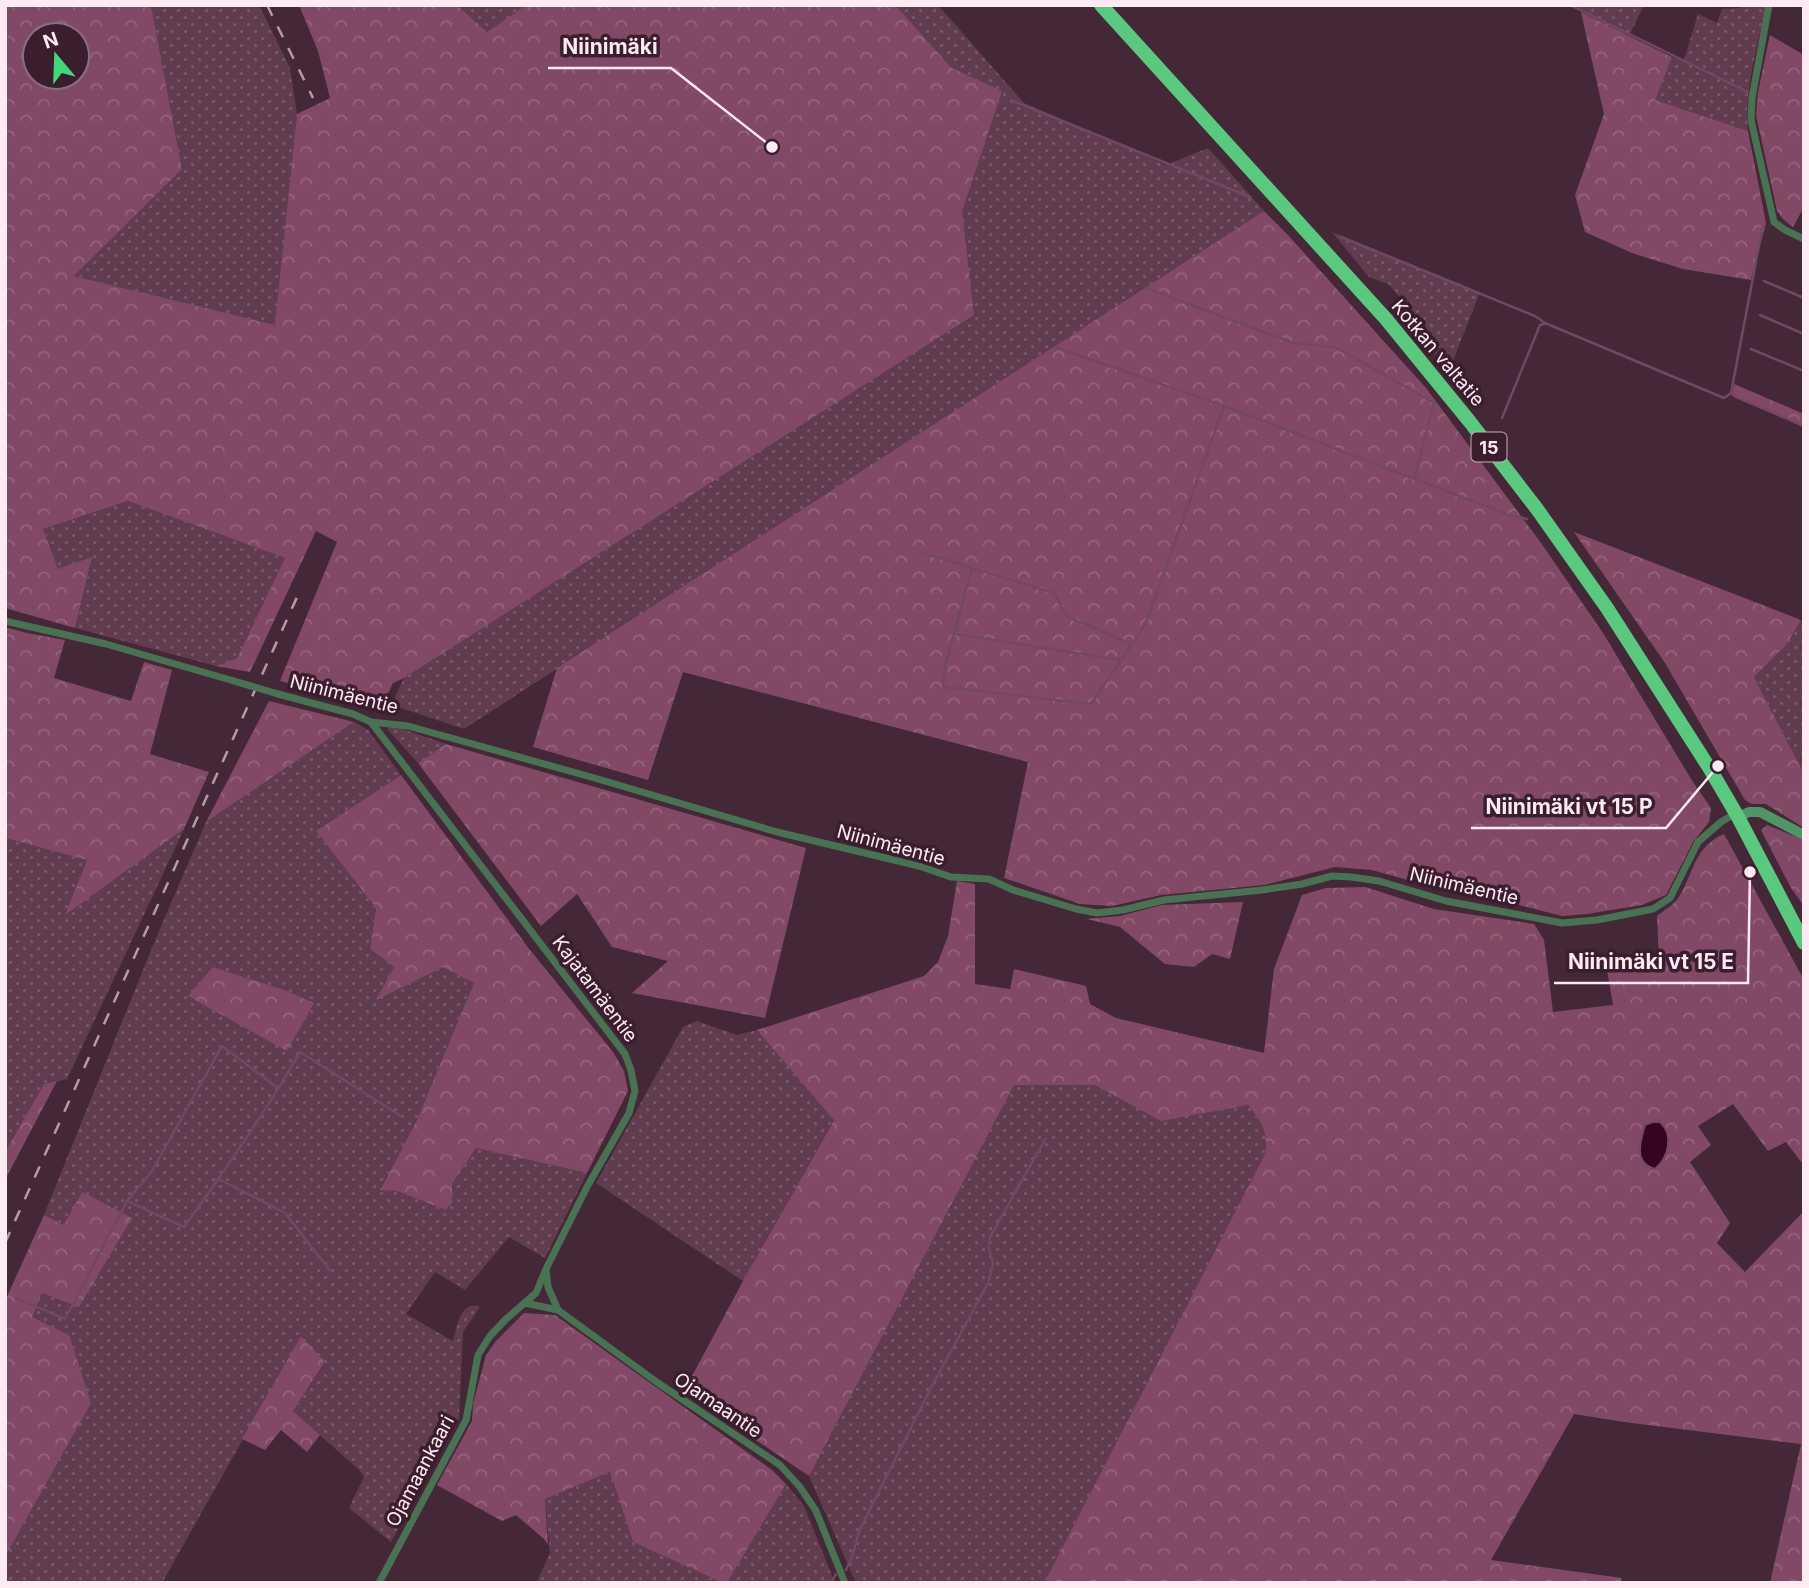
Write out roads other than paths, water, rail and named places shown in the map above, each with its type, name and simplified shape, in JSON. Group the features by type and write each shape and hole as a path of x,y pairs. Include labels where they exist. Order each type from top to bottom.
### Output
{"highway":[{"name":"Kotkan valtatie","path":"1101,5 1386,319 1537,509 1607,608 1710,769 1804,943"}],"street":[{"path":"1769,5 1752,97 1751,120 1774,222 1804,239"},
{"name":"Niinimäentie","path":"5,621 106,644 353,714 371,722 408,726 776,832 919,866 951,877 989,879 1013,890 1076,909 1097,912 1123,910 1164,900 1302,884 1332,876 1379,881 1446,901 1562,923 1597,920 1653,909 1670,898 1698,842 1721,822 1737,815"},
{"name":"Kajatamäentie","path":"371,722 625,1054 631,1070 635,1091 629,1112 587,1187 536,1293 525,1303"},
{"path":"1737,815 1759,812 1804,835"},
{"path":"546,1269 548,1287 558,1310"},
{"name":"Ojamaantie","path":"525,1303 558,1310 657,1383 780,1465 800,1487 816,1511 845,1583"},
{"name":"Ojamaankaari","path":"379,1583 467,1420 478,1355 497,1329 525,1303"}],"waterway":[{"path":"1570,5 1748,92"},
{"path":"1011,100 1250,197"},
{"path":"1341,237 1535,316 1545,323 1724,398 1731,393 1763,225"},
{"path":"1764,281 1804,298"},
{"path":"1146,288 1293,343 1335,347 1434,403 1414,479"},
{"path":"1760,315 1804,334"},
{"path":"1502,418 1540,325 1544,324"},
{"path":"1055,347 1224,406 1506,514 1527,519"},
{"path":"1751,349 1804,371"},
{"path":"1731,393 1804,426"},
{"path":"972,568 945,666 943,687 1091,704 1145,625 1224,406"},
{"path":"920,552 1054,593 1068,617 1131,644"},
{"path":"955,634 1120,660"},
{"path":"16,1298 65,1319 127,1201 152,1171 222,1046 279,1089"},
{"path":"127,1201 184,1227 244,1141 300,1052 401,1116"},
{"path":"846,1570 859,1531 931,1388 988,1283 993,1264 989,1249 990,1237 1046,1138"},
{"path":"219,1179 285,1213 331,1272"},
{"path":"831,1583 836,1574"}],"railway":[{"path":"267,5 313,98"},
{"path":"5,1243 298,595"}],"place":[{"name":"Niinimäki","path":"772,147"},
{"name":"Niinimäki vt 15 P","path":"1718,766"},
{"name":"Niinimäki vt 15 E","path":"1750,872"}]}
